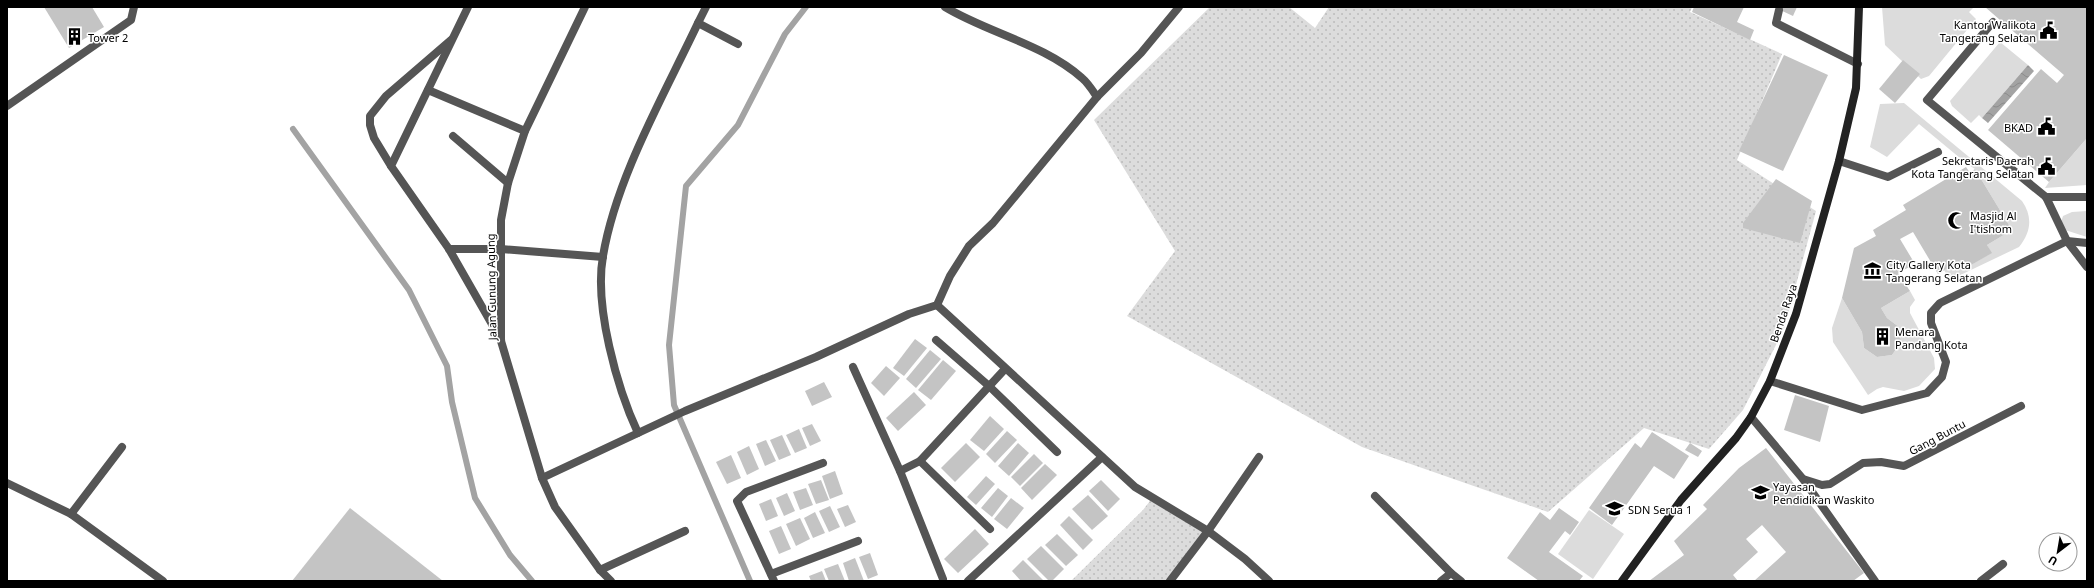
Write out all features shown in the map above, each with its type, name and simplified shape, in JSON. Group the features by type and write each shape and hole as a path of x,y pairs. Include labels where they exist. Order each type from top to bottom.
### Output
{"street":[{"path":"7,106 131,20 134,7"},
{"path":"391,166 468,7"},
{"name":"Jalan Gunung Agung","path":"585,7 525,131 508,183 501,220 501,341 542,478 555,507 600,570 611,581"},
{"path":"638,433 622,393 609,343 602,300 603,257 622,188 633,161 706,7"},
{"path":"945,7 968,20 1051,56 1083,79 1098,97"},
{"path":"542,478 673,418 685,411 816,357 909,314 937,305 950,276 969,246 993,224 1098,97 1141,53 1179,7"},
{"name":"Benda Raya","path":"1622,581 1681,500 1722,454 1751,417 1770,381 1796,314 1839,161 1856,88 1859,7"},
{"path":"1780,10 1776,23 1858,64"},
{"path":"1993,22 1927,100 2046,197 2067,241 2087,267"},
{"path":"698,23 738,44"},
{"path":"454,37 386,96 370,116 370,125 374,138 391,166 449,249 501,341"},
{"path":"428,90 525,131"},
{"path":"453,136 508,183"},
{"path":"1839,161 1888,177 1938,152"},
{"path":"2046,197 2087,197"},
{"path":"1770,381 1862,410 1927,393 1942,377 1946,362 1931,323 1931,313 1940,303 2067,241 2087,242"},
{"path":"449,249 501,249 603,257"},
{"path":"937,305 1004,369 1135,487 1208,531 1245,559 1269,581"},
{"path":"936,340 989,386 1057,452"},
{"path":"853,367 900,471 943,579"},
{"path":"900,471 920,461 1004,369"},
{"name":"Gang Buntu","path":"1803,479 1822,485 1830,484 1862,463 1880,462 1904,466 2021,406"},
{"path":"1751,417 1803,479 1875,581"},
{"path":"71,514 122,447"},
{"path":"968,581 1102,458"},
{"path":"1170,581 1208,531 1259,458"},
{"path":"920,461 990,529"},
{"path":"823,463 746,492 737,501 773,578 858,541"},
{"path":"7,483 71,514 163,581"},
{"path":"1375,496 1451,573 1461,581"},
{"path":"600,570 685,531"},
{"path":"1981,581 2003,564"},
{"path":"1441,581 1451,573"}],"shaded area":[{"path":"1210,7 1289,7 1315,28 1329,7 1692,7 1690,12 1782,54 1737,160 1816,211 1784,329 1743,410 1709,449 1644,428 1548,512 1362,447 1127,316 1175,251 1094,120"},
{"path":"1882,7 1974,7 1969,12 1976,19 1929,76 1921,79 1885,45"},
{"path":"2000,42 2028,65 1982,118 1979,115 1971,123 1952,106 1950,101"},
{"path":"1904,103 2022,201 2028,213 2029,224 2026,236 2019,247 1950,280 1944,270 1961,260 1966,268 1991,253 1987,245 2012,230 1975,169 1919,124 1887,157 1870,147 1880,104"},
{"path":"2087,138 2087,185 2045,188 2049,182"},
{"path":"2087,211 2087,237 2065,230 2061,222 2063,216 2072,212"},
{"path":"1910,291 1915,300 1910,307 1910,313 1934,358 1935,369 1919,386 1904,391 1883,387 1868,395 1833,342 1832,328 1842,298 1862,332 1864,348 1877,357 1892,355 1901,342 1899,327 1887,318 1881,308"},
{"path":"1153,497 1208,531 1170,581 1071,581 1143,510"},
{"path":"1589,510 1624,534 1593,579 1558,554"}],"water":[{"path":"2028,65 2034,71 1988,123 1982,118"}],"building":[{"name":"Tower 2","path":"44,7 92,7 104,27 69,48"},
{"path":"1694,7 1744,7 1737,22 1754,30 1750,40 1692,12"},
{"path":"1774,7 1797,7 1793,16"},
{"path":"1985,7 2087,7 2087,138 2049,182 1988,130 2041,69 2057,83 2064,75"},
{"path":"1784,55 1828,75 1783,171 1739,151"},
{"path":"1903,60 1920,74 1895,103 1879,89"},
{"path":"1966,167 1970,173 1975,169 2012,230 1987,245 1992,253 1966,268 1961,260 1938,274 1913,232 1900,239 1915,264 1898,273 1910,291 1881,308 1887,318 1899,327 1901,342 1892,355 1877,357 1864,348 1862,332 1842,298 1854,248 1876,236 1873,230 1906,210 1903,205"},
{"path":"1776,179 1812,201 1800,243 1743,228 1743,223"},
{"path":"915,339 927,348 904,376 893,368"},
{"path":"930,350 941,359 916,388 906,379"},
{"path":"943,360 956,371 931,400 918,390"},
{"path":"886,366 900,378 884,396 871,383"},
{"path":"824,382 832,397 812,406 805,391"},
{"path":"914,392 926,405 898,431 886,418"},
{"path":"1795,395 1829,406 1820,442 1784,430"},
{"path":"990,416 1004,429 984,451 970,440"},
{"path":"812,424 821,441 810,446 802,428"},
{"path":"799,429 807,448 795,453 786,435"},
{"path":"1007,431 1017,440 995,463 986,454"},
{"path":"1652,432 1689,456 1674,479 1654,466 1612,525 1589,508 1635,443 1641,448"},
{"path":"782,435 791,455 779,460 770,440"},
{"path":"766,440 776,461 765,466 756,444"},
{"path":"966,443 980,457 955,482 941,468"},
{"path":"1018,443 1029,453 1009,476 998,466"},
{"path":"1690,443 1702,451 1698,457 1685,450"},
{"path":"749,446 759,469 747,475 737,452"},
{"name":"Yayasan Pendidikan Waskito","path":"1766,448 1864,573 1853,581 1754,581 1786,552 1762,525 1746,539 1758,552 1733,575 1738,581 1649,581 1684,555 1674,541 1707,509 1703,505 1739,468"},
{"path":"1034,454 1043,463 1020,486 1011,477"},
{"path":"731,455 741,478 727,484 716,462"},
{"path":"1045,464 1057,475 1032,500 1021,488"},
{"path":"835,471 843,494 830,499 822,476"},
{"path":"986,476 995,484 976,505 967,497"},
{"path":"821,480 829,500 816,504 808,484"},
{"path":"1101,480 1120,499 1108,511 1089,491"},
{"path":"806,488 813,505 800,510 793,492"},
{"path":"998,488 1008,496 992,517 981,508"},
{"path":"787,493 795,511 784,516 776,498"},
{"path":"1088,495 1108,516 1092,530 1072,509"},
{"path":"1011,498 1024,508 1007,529 994,519"},
{"path":"771,499 778,516 766,521 759,504"},
{"path":"848,505 856,522 845,527 837,509"},
{"path":"830,506 840,527 829,532 819,511"},
{"path":"350,508 443,581 292,581"},
{"path":"1559,508 1579,522 1570,535 1565,531 1549,552 1583,576 1579,581 1539,581 1507,558 1540,512 1550,520"},
{"path":"815,512 825,533 813,538 804,518"},
{"path":"1069,516 1093,540 1083,550 1060,525"},
{"path":"800,518 810,539 796,546 786,524"},
{"path":"781,526 791,549 779,554 769,531"},
{"path":"975,529 989,544 958,573 944,559"},
{"path":"1057,534 1078,555 1066,566 1045,545"},
{"path":"1041,546 1064,569 1052,581 1049,581 1027,559"},
{"path":"870,553 878,575 868,579 859,557"},
{"path":"855,558 864,581 849,581 843,563"},
{"path":"1023,560 1044,581 1021,581 1012,571"},
{"path":"838,564 845,581 829,581 824,569"},
{"path":"822,571 826,581 811,581 809,576"}],"waterway":[{"path":"750,581 674,405 669,345 686,186 738,125 785,34 806,7"},
{"path":"293,129 409,290 447,366 452,402 475,498 510,555 532,581"}],"place":[{"name":"Kantor Walikota Tangerang Selatan","path":"2049,30"},
{"name":"Tower 2","path":"75,37"},
{"name":"BKAD","path":"2046,127"},
{"name":"Sekretaris Daerah Kota Tangerang Selatan","path":"2047,166"},
{"name":"Masjid Al I'tishom","path":"1957,221"},
{"name":"City Gallery Kota Tangerang Selatan","path":"1873,270"},
{"name":"Menara Pandang Kota","path":"1882,337"},
{"name":"Yayasan Pendidikan Waskito","path":"1760,492"},
{"name":"SDN Serua 1","path":"1615,509"}]}
